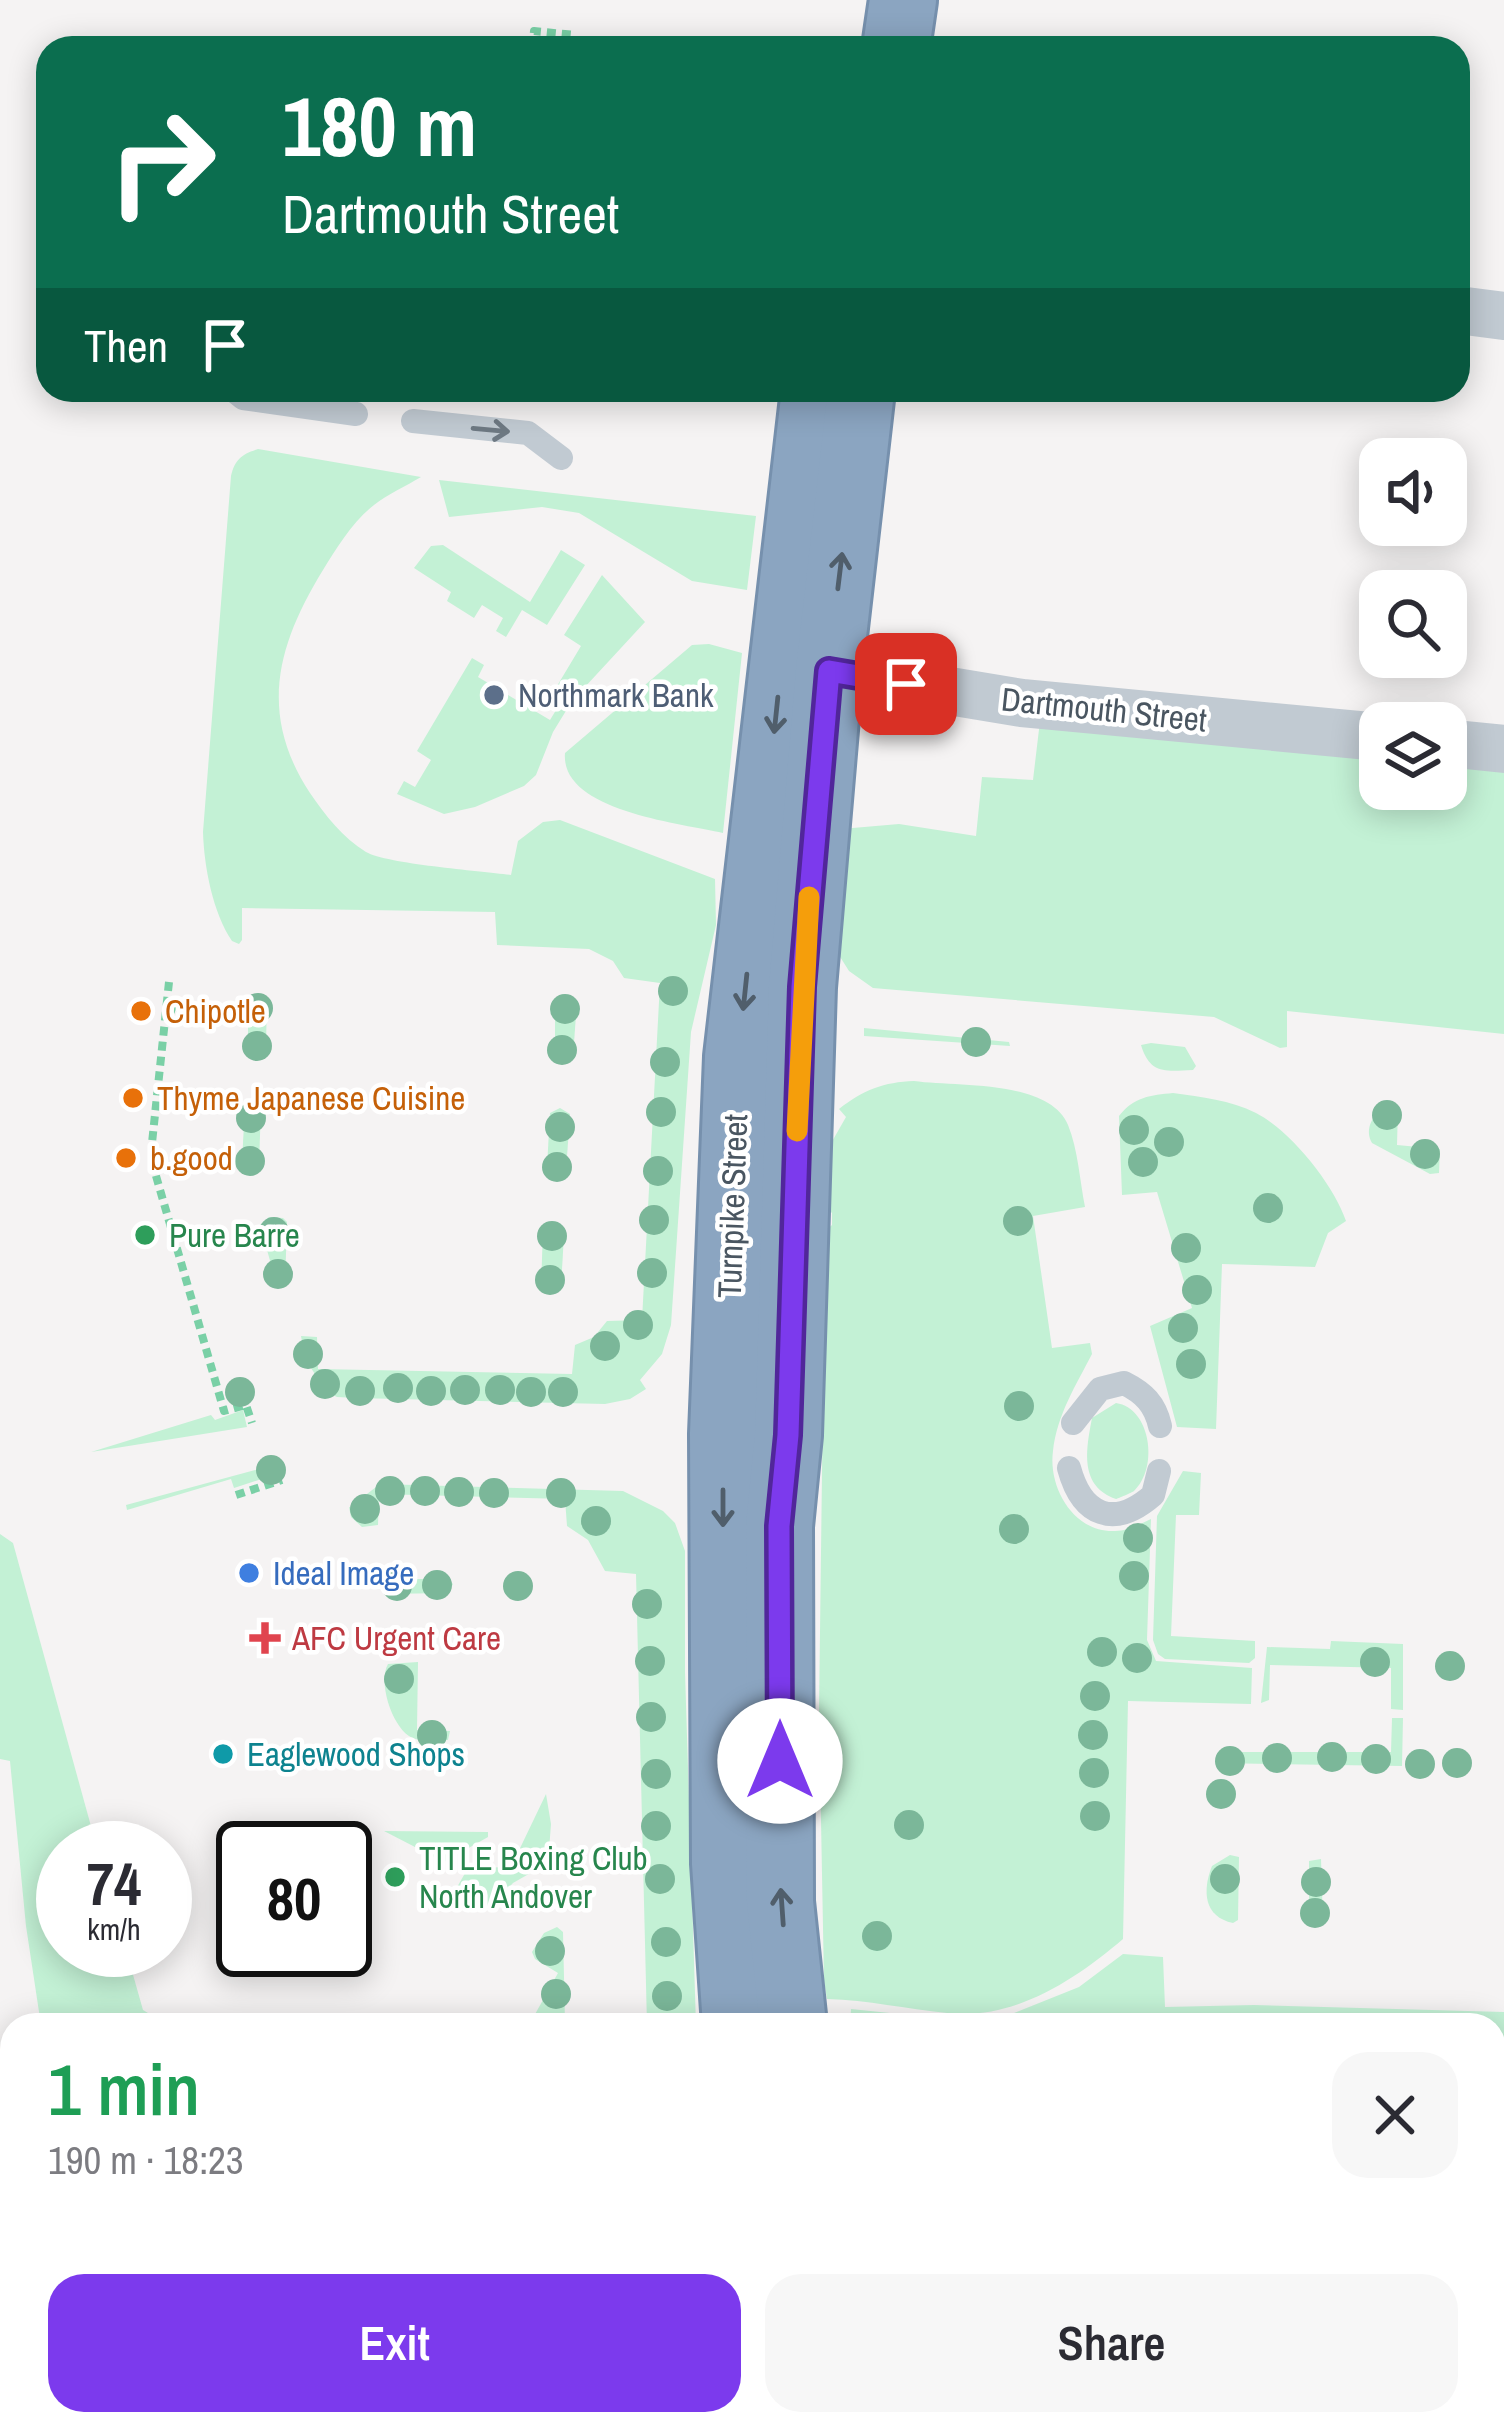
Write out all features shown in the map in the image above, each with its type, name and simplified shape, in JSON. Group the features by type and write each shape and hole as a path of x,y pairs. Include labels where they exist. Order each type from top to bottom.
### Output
{"highway":[{"path":"858,36 863,0"},
{"path":"898,36 903,0"},
{"name":"Turnpike Street","path":"735,2013 725,1862 723,1434 738,1057 814,402"},
{"name":"Turnpike Street","path":"792,2013 780,1902 779,1526 788,1435 802,987 829,671 860,402"}],"street":[{"path":"1470,312 1504,316"},
{"name":"Dartmouth Street","path":"829,671 1022,703 1359,735"},
{"path":"1467,745 1504,749"}],"lane":[{"path":"271,402 356,414"},
{"path":"413,421 528,434 561,458"},
{"path":"1073,1423 1100,1389 1124,1383 1141,1392 1156,1410 1160,1426"},
{"path":"1069,1468 1076,1492 1087,1504 1114,1515 1129,1513 1153,1495 1159,1471"}],"path":[{"path":"533,36 534,31 575,35"},
{"path":"169,982 152,1143 154,1169 224,1411 246,1405 252,1424"},
{"path":"166,1007 197,1016"},
{"path":"264,1465 269,1483"},
{"path":"236,1495 282,1480"}],"green space":[{"path":"258,449 421,477 379,501 352,527 307,598 285,653 279,708 284,735 310,793 342,833 377,856 511,875 518,841 543,822 560,820 715,879 716,925 691,1032 671,1325 662,1354 640,1380 646,1389 630,1399 605,1404 356,1398 337,1397 310,1384 316,1376 305,1358 301,1336 317,1337 318,1369 572,1374 575,1345 594,1337 607,1321 642,1320 660,983 624,978 613,961 589,949 497,945 495,912 242,908 242,940 239,944 232,941 211,889 203,832 231,476 240,458"},
{"path":"439,480 756,516 747,590 692,581 579,513 542,507 449,517"},
{"path":"443,545 530,602 561,550 585,565 547,625 522,610 506,637 496,631 503,618 482,605 474,618 447,601 451,592 414,568 431,546"},
{"path":"602,575 645,622 572,701 536,775 524,786 475,807 444,814 397,794 404,781 415,787 431,760 417,751 472,658 484,665 478,677 550,720 564,697 554,691 581,646 564,635"},
{"path":"709,644 742,653 723,833 626,811 582,789 569,773 565,753 692,645"},
{"path":"1040,721 1359,745 1359,810 1467,810 1467,757 1504,761 1504,1034 1287,1011 1287,1047 1280,1048 1214,1017 873,988 849,971 837,952 841,829 899,824 976,836 982,777 1033,780"},
{"path":"256,993 267,996 266,1048 261,1055 248,1049 248,1003"},
{"path":"563,994 577,1001 573,1057 568,1062 555,1054 555,999"},
{"path":"864,1028 1009,1042 1010,1046 864,1036"},
{"path":"1141,1045 1185,1047 1196,1066 1175,1071 1154,1066"},
{"path":"893,1083 976,1085 1022,1092 1058,1110 1068,1125 1085,1207 1033,1216 1052,1348 1090,1343 1092,1354 1059,1425 1053,1451 1055,1479 1067,1506 1087,1525 1120,1531 1151,1519 1147,1640 1156,1661 1252,1668 1251,1704 1128,1701 1123,1939 1064,1983 1019,2004 980,2013 827,1999 824,1981 819,1713 830,1145 846,1117 839,1109 874,1088"},
{"path":"1173,1093 1236,1105 1269,1121 1310,1160 1346,1221 1328,1233 1315,1267 1222,1264 1216,1429 1177,1427 1150,1326 1192,1308 1157,1192 1122,1195 1119,1116 1136,1101"},
{"path":"249,1102 261,1107 259,1164 251,1170 242,1161"},
{"path":"1385,1107 1398,1108 1397,1145 1440,1149 1439,1173 1430,1174 1372,1143 1371,1122"},
{"path":"560,1108 570,1114 566,1171 554,1177 547,1167 550,1113"},
{"path":"269,1217 287,1222 285,1285 276,1282 260,1225"},
{"path":"553,1223 564,1235 561,1287 551,1293 541,1288 543,1229"},
{"path":"1116,1403 1137,1416 1149,1454 1142,1481 1134,1491 1116,1499 1096,1485 1087,1454 1092,1418"},
{"path":"243,1410 247,1427 91,1452 211,1415 215,1420"},
{"path":"274,1465 280,1473 234,1488 231,1479 127,1510 126,1505"},
{"path":"1183,1471 1201,1473 1199,1515 1176,1515 1171,1636 1255,1641 1255,1658 1249,1663 1165,1659 1153,1640 1157,1516"},
{"path":"380,1484 623,1491 663,1511 675,1523 685,1551 696,2013 647,2013 636,1574 605,1571 588,1540 567,1526 565,1499 379,1494 378,1525 362,1527 351,1517 349,1507 358,1509 363,1497"},
{"path":"0,1534 13,1543 90,1821 36,1821 36,1977 134,1977 148,2013 39,2013 10,1761 0,1759"},
{"path":"390,1579 448,1579 453,1584 448,1593 386,1594 383,1585"},
{"path":"1331,1641 1403,1644 1403,1710 1391,1709 1391,1668 1270,1665 1269,1700 1261,1703 1267,1647 1330,1649"},
{"path":"418,1662 417,1730 450,1731 448,1740 413,1738 392,1712 385,1681 388,1664"},
{"path":"1392,1718 1403,1718 1402,1766 1215,1763 1236,1752 1391,1752"},
{"path":"546,1794 551,1824 548,1863 513,1883 490,1908 456,1889 468,1868 511,1867"},
{"path":"384,1831 488,1832 488,1837 444,1862"},
{"path":"1230,1855 1239,1857 1238,1920 1233,1923 1216,1915 1207,1893 1212,1866"},
{"path":"1321,1859 1323,1922 1309,1925 1309,1861"},
{"path":"557,1927 563,1932 565,2013 536,2013 558,1973 532,1952 544,1933"},
{"path":"1123,1954 1163,1957 1165,2007 1504,2013 1014,2013 1079,1987"}],"slow traffic":[{"path":"797,1131 809,897"}],"place":[{"name":"Northmark Bank","path":"494,695"},
{"name":"Chipotle","path":"141,1011"},
{"name":"Thyme Japanese Cuisine","path":"133,1098"},
{"name":"b.good","path":"126,1158"},
{"name":"Pure Barre","path":"145,1235"},
{"name":"Ideal Image","path":"249,1573"},
{"name":"AFC Urgent Care","path":"265,1638"},
{"name":"Eaglewood Shops","path":"223,1754"},
{"name":"TITLE Boxing Club North Andover","path":"395,1877"}],"route":[{"path":"780,1761 779,1526 788,1435 802,987 829,671 906,684"}]}
